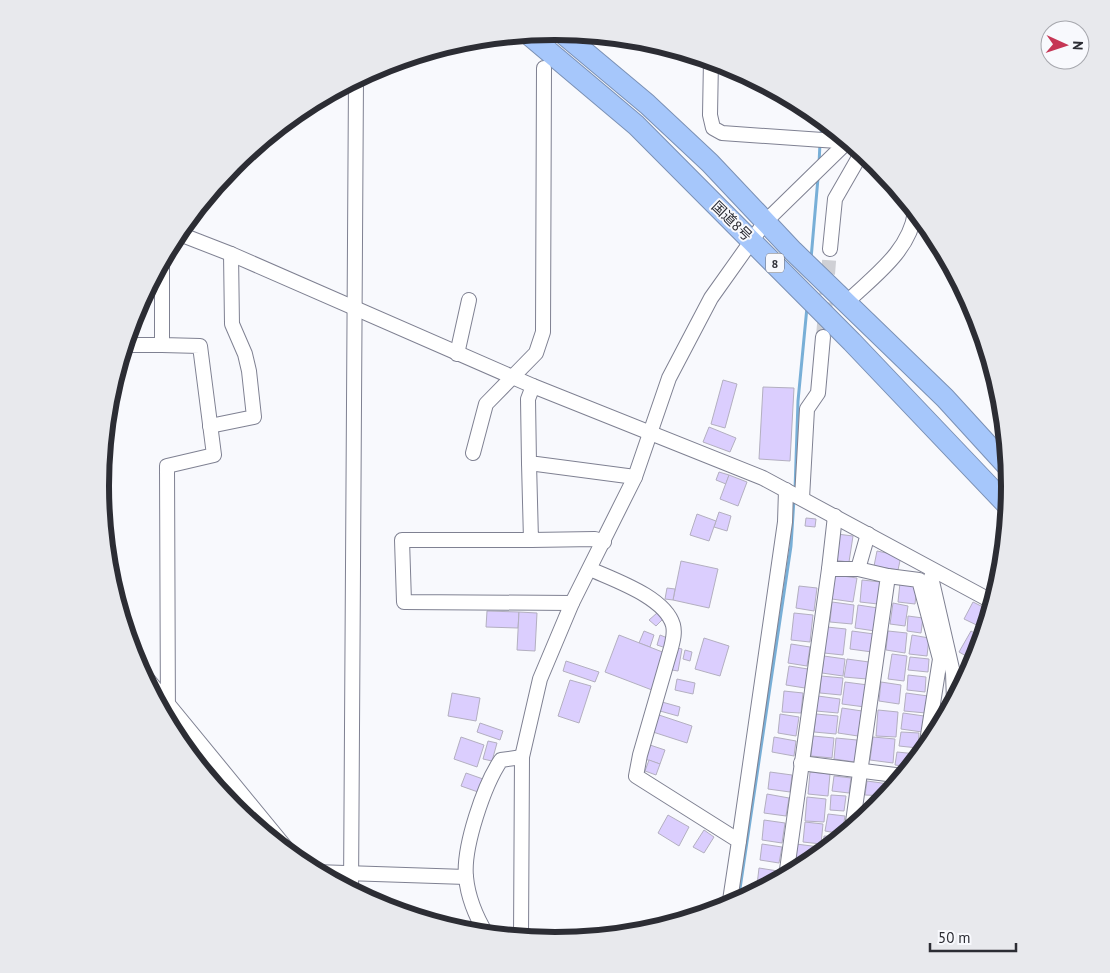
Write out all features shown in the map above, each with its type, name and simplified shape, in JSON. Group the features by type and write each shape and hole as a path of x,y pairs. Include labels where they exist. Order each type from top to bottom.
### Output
{"highway":[{"name":"国道8号","path":"536,41 636,125 852,342 1002,499"},
{"name":"国道8号","path":"571,41 648,104 710,163 765,222 945,398 1001,459"}],"street":[{"path":"473,453 486,404 536,352 543,332 544,68"},
{"path":"711,68 710,115 713,128 722,133 836,140"},
{"path":"351,883 356,87"},
{"path":"521,931 522,757 540,679 572,603 635,477 669,378 692,332 711,298 765,222 839,142"},
{"path":"830,249 835,199 858,159"},
{"path":"846,302 900,250 913,227 914,221"},
{"path":"185,236 231,254 533,386 763,478 987,599"},
{"path":"210,426 254,417 249,371 245,354 232,324 231,254"},
{"path":"162,275 162,345"},
{"path":"457,354 469,300"},
{"path":"802,498 807,409 818,394 822,336"},
{"path":"131,346 200,346 214,455 167,466 168,710"},
{"path":"532,540 528,399 533,386"},
{"path":"529,463 635,477"},
{"path":"731,897 785,522 786,490"},
{"path":"787,867 835,516"},
{"path":"858,569 868,534"},
{"path":"572,603 404,602 402,540 595,539 604,542"},
{"path":"590,569 653,600 672,624 674,635 671,648 640,755 636,776 739,841"},
{"path":"829,569 858,569 888,576 919,580 940,659 929,731"},
{"path":"854,818 888,576"},
{"path":"931,577 953,673 954,687"},
{"path":"158,690 275,834"},
{"path":"482,926 474,913 466,876 470,840 490,777 501,760 522,757"},
{"path":"801,763 896,775"},
{"path":"330,872 466,876"}],"building":[{"path":"723,380 737,384 725,428 711,424"},
{"path":"763,387 794,388 790,461 759,459"},
{"path":"709,427 736,438 730,452 703,442"},
{"path":"719,472 729,475 726,484 716,480"},
{"path":"729,475 747,482 738,506 720,499"},
{"path":"719,512 731,516 727,531 714,527"},
{"path":"697,514 716,521 709,541 690,535"},
{"path":"806,518 816,519 815,527 805,526"},
{"path":"837,534 853,536 849,562 833,560"},
{"path":"877,551 901,556 898,570 874,566"},
{"path":"681,561 718,569 709,608 673,600"},
{"path":"835,575 857,578 853,602 832,599"},
{"path":"862,580 881,582 878,604 860,602"},
{"path":"900,583 917,585 915,604 898,602"},
{"path":"799,586 817,588 814,611 796,608"},
{"path":"667,588 675,589 673,600 665,599"},
{"path":"832,602 854,605 852,624 830,622"},
{"path":"973,602 984,608 979,626 964,619"},
{"path":"893,603 908,606 905,626 890,624"},
{"path":"858,605 878,608 875,631 855,628"},
{"path":"487,611 519,612 518,628 486,627"},
{"path":"519,612 537,613 535,651 517,650"},
{"path":"657,613 663,619 656,626 649,620"},
{"path":"794,613 813,615 810,642 791,640"},
{"path":"908,616 923,618 921,633 907,631"},
{"path":"827,627 846,629 843,655 824,653"},
{"path":"644,631 654,635 650,647 639,643"},
{"path":"852,631 874,634 872,652 850,649"},
{"path":"888,631 907,633 905,653 886,650"},
{"path":"971,631 976,634 968,657 959,652"},
{"path":"619,635 665,653 652,690 605,672"},
{"path":"660,635 670,639 666,648 657,645"},
{"path":"912,635 929,638 927,656 909,654"},
{"path":"704,638 729,646 720,676 695,669"},
{"path":"791,644 810,647 807,666 788,663"},
{"path":"677,648 682,649 678,671 672,670"},
{"path":"685,650 692,652 690,661 683,659"},
{"path":"892,654 907,656 904,681 888,679"},
{"path":"824,656 845,659 843,676 822,673"},
{"path":"910,657 929,659 928,672 908,670"},
{"path":"847,659 869,662 867,679 844,677"},
{"path":"566,661 599,672 595,682 563,671"},
{"path":"789,666 808,669 805,688 786,685"},
{"path":"908,675 926,677 925,692 907,690"},
{"path":"821,676 843,678 841,695 820,693"},
{"path":"677,679 695,683 693,694 675,690"},
{"path":"570,680 591,686 579,723 558,716"},
{"path":"845,682 868,685 865,707 842,704"},
{"path":"881,682 901,685 899,704 879,701"},
{"path":"784,691 803,693 801,713 782,712"},
{"path":"452,693 480,698 476,721 448,716"},
{"path":"906,693 928,696 926,713 904,711"},
{"path":"818,696 840,699 838,713 816,711"},
{"path":"662,702 680,707 678,716 660,711"},
{"path":"842,708 862,711 858,736 838,733"},
{"path":"878,710 898,712 896,737 876,736"},
{"path":"903,713 924,716 922,732 901,729"},
{"path":"780,714 799,717 796,736 778,733"},
{"path":"816,714 838,716 836,734 814,732"},
{"path":"659,715 692,726 687,743 653,732"},
{"path":"480,723 503,731 500,740 477,732"},
{"path":"901,732 919,733 917,748 899,746"},
{"path":"813,736 834,738 832,758 811,756"},
{"path":"461,737 484,745 477,767 454,759"},
{"path":"774,737 796,741 794,756 772,752"},
{"path":"873,737 895,739 893,763 870,760"},
{"path":"836,738 857,740 855,762 834,759"},
{"path":"488,741 497,743 492,761 483,759"},
{"path":"650,745 665,750 660,764 645,759"},
{"path":"897,752 912,754 903,766 895,765"},
{"path":"649,760 660,764 656,775 645,771"},
{"path":"770,772 792,775 790,792 768,789"},
{"path":"810,772 830,774 828,796 808,794"},
{"path":"466,773 483,779 478,792 461,786"},
{"path":"834,776 851,778 849,793 832,791"},
{"path":"867,781 888,784 877,796 865,795"},
{"path":"767,794 789,798 786,816 764,813"},
{"path":"831,795 846,796 844,811 830,810"},
{"path":"807,797 826,799 824,822 805,821"},
{"path":"828,814 845,816 843,827 836,833 825,831"},
{"path":"668,815 689,827 679,846 658,833"},
{"path":"764,820 785,823 782,843 762,840"},
{"path":"805,822 823,824 821,844 803,842"},
{"path":"704,830 714,837 704,853 693,847"},
{"path":"824,836 832,836 827,841 824,843"},
{"path":"762,844 782,847 779,863 760,860"},
{"path":"796,844 819,847 803,858 794,862"},
{"path":"759,868 778,871 778,873 757,884"}],"waterway":[{"path":"821,137 822,128"},
{"path":"819,164 820,143"},
{"path":"811,259 818,178"},
{"path":"795,490 798,401 807,307"},
{"path":"739,893 791,546 794,499"}],"tunnel":[{"path":"823,337 830,249"}]}
